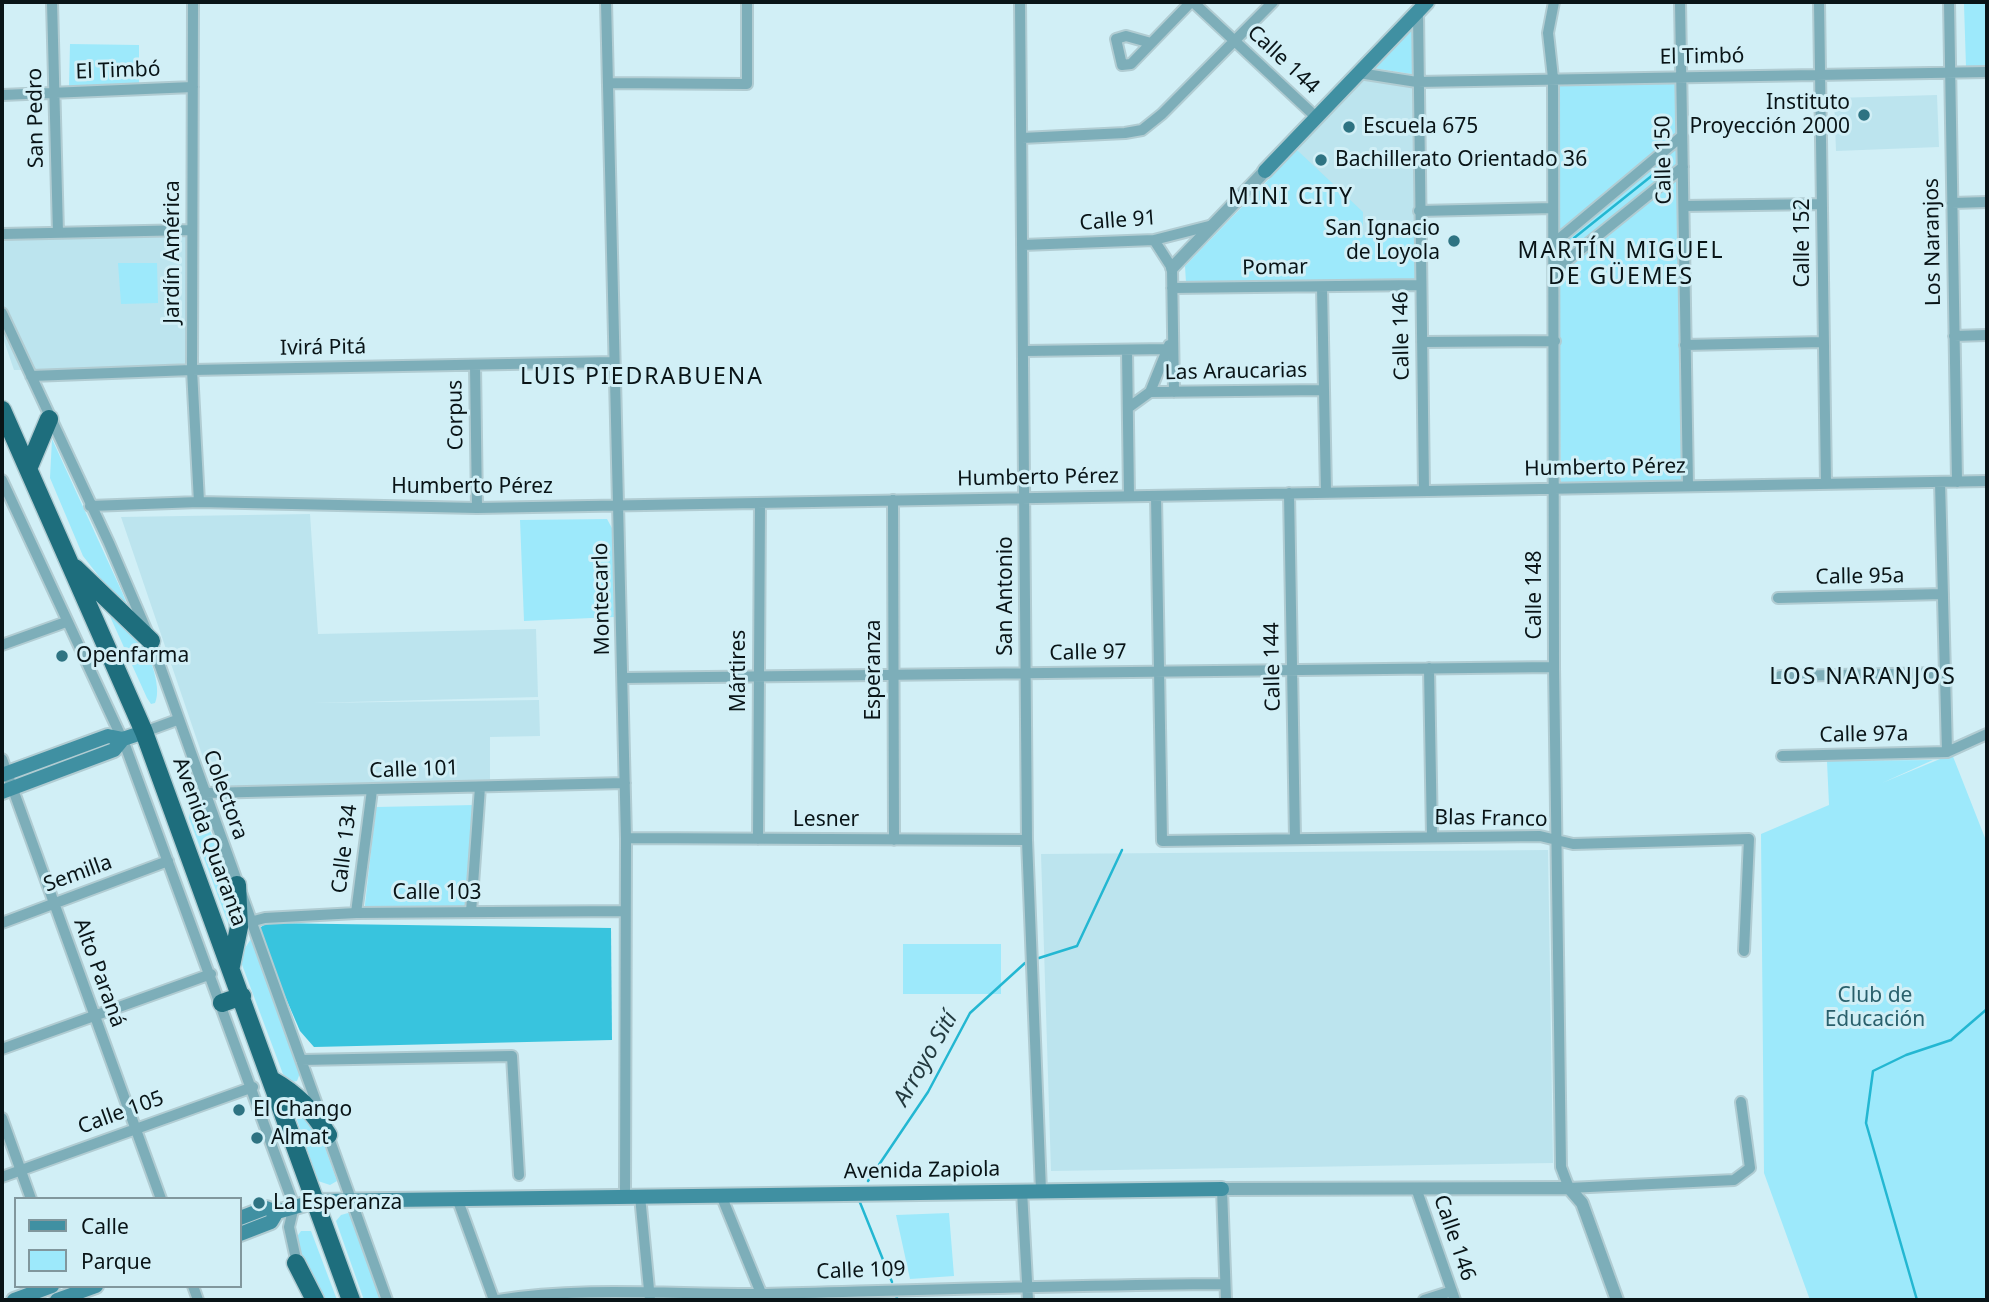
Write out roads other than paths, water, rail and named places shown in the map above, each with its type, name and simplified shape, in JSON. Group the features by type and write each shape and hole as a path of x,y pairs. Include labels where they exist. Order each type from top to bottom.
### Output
{"highway":[{"name":"Avenida Quaranta","path":"2,410 144,732 351,1300"},
{"path":"28,470 48,419"},
{"path":"69,561 150,641"},
{"path":"231,966 239,926 237,885"},
{"path":"222,1003 242,996"},
{"path":"272,1080 295,1093 313,1112 328,1135"},
{"path":"296,1263 315,1300"}],"main road":[{"path":"1265,171 1423,7"},
{"path":"3,769 108,736 123,738 144,732"},
{"path":"7,790 114,750 123,738"},
{"name":"Avenida Zapiola","path":"242,1217 266,1208 277,1212 316,1201 1222,1189"},
{"name":"Avenida Zapiola","path":"242,1233 271,1222 277,1212"},
{"path":"14,1300 47,1288"},
{"path":"64,1299 91,1288"}],"street":[{"name":"San Pedro","path":"52,2 58,233"},
{"name":"Jardín América","path":"193,2 192,370 199,502"},
{"name":"Montecarlo","path":"606,2 623,678 632,1196"},
{"path":"608,83 747,84 747,2"},
{"name":"San Antonio","path":"1020,2 1027,840 1041,1191"},
{"path":"1151,43 1192,2"},
{"name":"Calle 144","path":"1192,2 1317,117"},
{"path":"1022,138 1142,130 1162,114 1273,2"},
{"name":"Calle 148","path":"1554,2 1548,33 1553,78 1554,667 1561,1167 1569,1188"},
{"name":"Calle 150","path":"1680,2 1688,486"},
{"name":"Calle 152","path":"1819,2 1826,484"},
{"name":"Los Naranjos","path":"1948,2 1957,482"},
{"name":"Calle 146","path":"1423,7 1417,82 1424,491"},
{"name":"El Timbó","path":"1360,73 1417,82 1987,72"},
{"name":"El Timbó","path":"2,94 193,87"},
{"path":"1554,243 1682,136"},
{"path":"1554,271 1683,167"},
{"path":"1172,268 1265,171"},
{"path":"1952,203 1987,202"},
{"path":"1684,206 1822,204"},
{"path":"1419,211 1553,208"},
{"name":"Calle 91","path":"1023,245 1154,240 1213,225"},
{"path":"2,234 192,230"},
{"path":"1154,240 1172,268 1174,392"},
{"name":"Pomar","path":"1172,288 1421,285"},
{"path":"1322,286 1326,493"},
{"name":"Colectora","path":"2,313 150,641 387,1300"},
{"path":"1954,336 1987,335"},
{"path":"1128,408 1150,392 1173,336"},
{"path":"1422,342 1555,341"},
{"path":"1685,345 1823,342"},
{"name":"Las Araucarias","path":"1025,351 1168,349"},
{"path":"1127,350 1129,496"},
{"name":"Ivirá Pitá","path":"31,376 192,370 614,362"},
{"name":"Corpus","path":"475,365 477,508"},
{"name":"Las Araucarias","path":"1150,392 1323,390"},
{"path":"2,480 66,622 123,738 253,1087 294,1206 289,1227 296,1263 309,1300"},
{"name":"Humberto Pérez","path":"90,506 199,502 477,508 1987,481"},
{"path":"1940,482 1947,752 1987,734"},
{"name":"Calle 144","path":"1289,493 1295,839"},
{"path":"1156,496 1159,671"},
{"name":"Esperanza","path":"893,500 894,840"},
{"name":"Mártires","path":"758,839 760,503"},
{"path":"2,517 15,513"},
{"name":"Calle 95a","path":"1779,598 1943,594"},
{"path":"2,645 66,622"},
{"name":"Calle 97","path":"623,678 1554,667"},
{"path":"1429,668 1432,837"},
{"name":"Blas Franco","path":"1159,671 1162,841 1540,836 1573,844 1749,838 1744,951"},
{"path":"1780,676 1945,673"},
{"path":"144,732 177,720"},
{"name":"Calle 97a","path":"1782,756 1947,752"},
{"name":"Alto Paraná","path":"3,769 7,790 54,904 161,1197"},
{"name":"Calle 101","path":"205,793 625,783"},
{"path":"471,912 480,787"},
{"name":"Calle 134","path":"356,913 372,790"},
{"name":"Lesner","path":"626,838 1027,840"},
{"name":"Semilla","path":"2,922 168,861"},
{"name":"Calle 103","path":"250,922 265,918 356,913 625,911"},
{"path":"2,1049 211,974"},
{"path":"301,1060 512,1056 519,1175"},
{"name":"Calle 105","path":"2,1177 253,1087"},
{"path":"1569,1188 1734,1180 1742,1177 1750,1168 1741,1102"},
{"path":"2,1118 30,1197"},
{"name":"Calle 146","path":"1416,1188 1454,1295"},
{"path":"1569,1188 1582,1203 1617,1300"},
{"name":"Avenida Zapiola","path":"1222,1189 1569,1188"},
{"path":"1222,1189 1226,1300"},
{"path":"1022,1191 1025,1285 1028,1300"},
{"path":"721,1195 763,1297"},
{"path":"632,1196 650,1296"},
{"path":"457,1198 496,1300"},
{"name":"Calle 109","path":"496,1300 650,1296 763,1297 906,1288 1025,1285 1225,1284"},
{"path":"906,1288 909,1300"},
{"path":"1424,1300 1454,1295"}],"waterway":[{"name":"Arroyo Sití","path":"1574,238 1664,166"},
{"name":"Arroyo Sití","path":"1039,958 1077,946 1122,850"},
{"name":"Arroyo Sití","path":"868,1181 928,1092 970,1013 1025,963"},
{"path":"1917,1300 1866,1123 1873,1071 1906,1055 1951,1040 1987,1009"},
{"name":"Arroyo Sití","path":"859,1200 892,1282"},
{"name":"Arroyo Sití","path":"896,1296 898,1300"}],"place":[{"name":"Instituto Proyección 2000","path":"1864,115"},
{"name":"Escuela 675","path":"1349,127"},
{"name":"Bachillerato Orientado 36","path":"1321,160"},
{"name":"San Ignacio de Loyola","path":"1454,241"},
{"name":"Openfarma","path":"62,656"},
{"name":"El Chango","path":"239,1110"},
{"name":"Almat","path":"257,1138"},
{"name":"La Esperanza","path":"259,1203"}],"district":[{"name":"MINI CITY","path":"1291,197"},
{"name":"MARTÍN MIGUEL DE GÜEMES","path":"1621,264"},
{"name":"LUIS PIEDRABUENA","path":"642,377"},
{"name":"LOS NARANJOS","path":"1863,677"}],"park label":[{"name":"Club de Educación","path":"1875,1008"}]}
